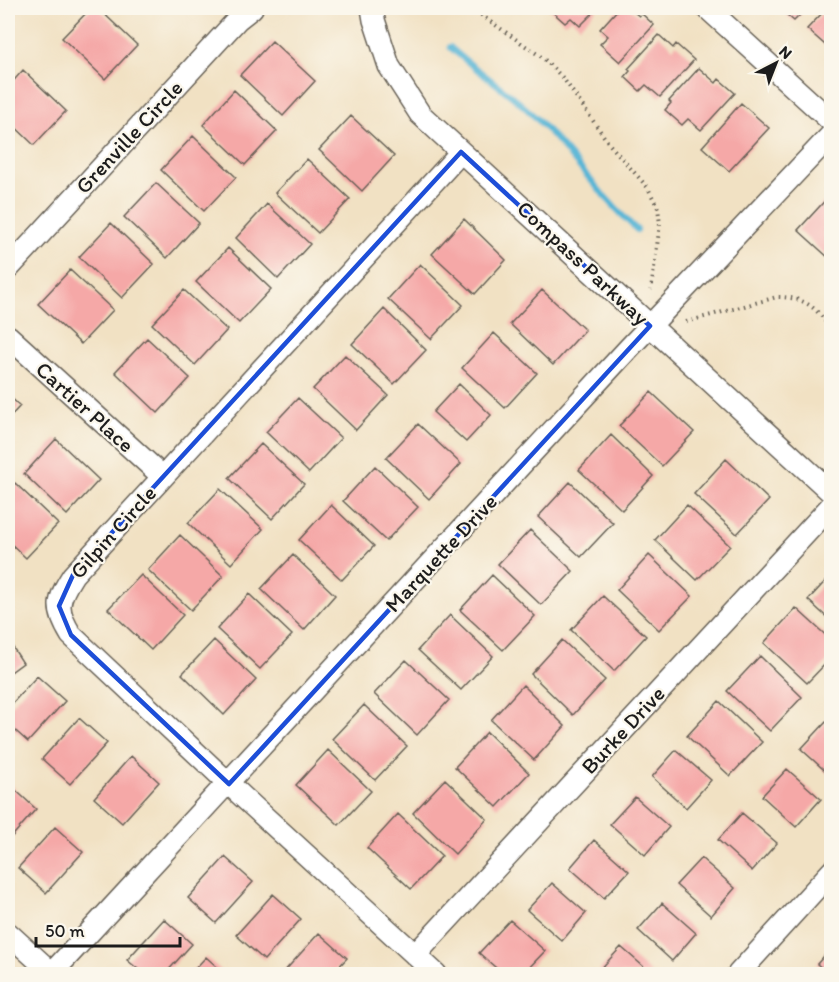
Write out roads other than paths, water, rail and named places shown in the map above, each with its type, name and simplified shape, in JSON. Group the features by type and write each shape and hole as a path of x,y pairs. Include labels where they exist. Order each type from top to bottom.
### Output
{"street":[{"name":"Grenville Circle","path":"8,269 238,19 252,8"},
{"name":"Compass Parkway","path":"372,8 389,66 420,114 831,493"},
{"path":"707,8 831,122"},
{"name":"Marquette Drive","path":"52,974 650,326 831,134"},
{"name":"Gilpin Circle","path":"436,975 71,635 63,621 59,606 62,592 73,575 461,152"},
{"name":"Cartier Place","path":"8,336 163,477"},
{"name":"Burke Drive","path":"415,955 831,505"},
{"path":"738,975 831,872"},
{"path":"8,933 52,974"}],"waterway":[{"path":"450,47 535,117 637,230"}]}
